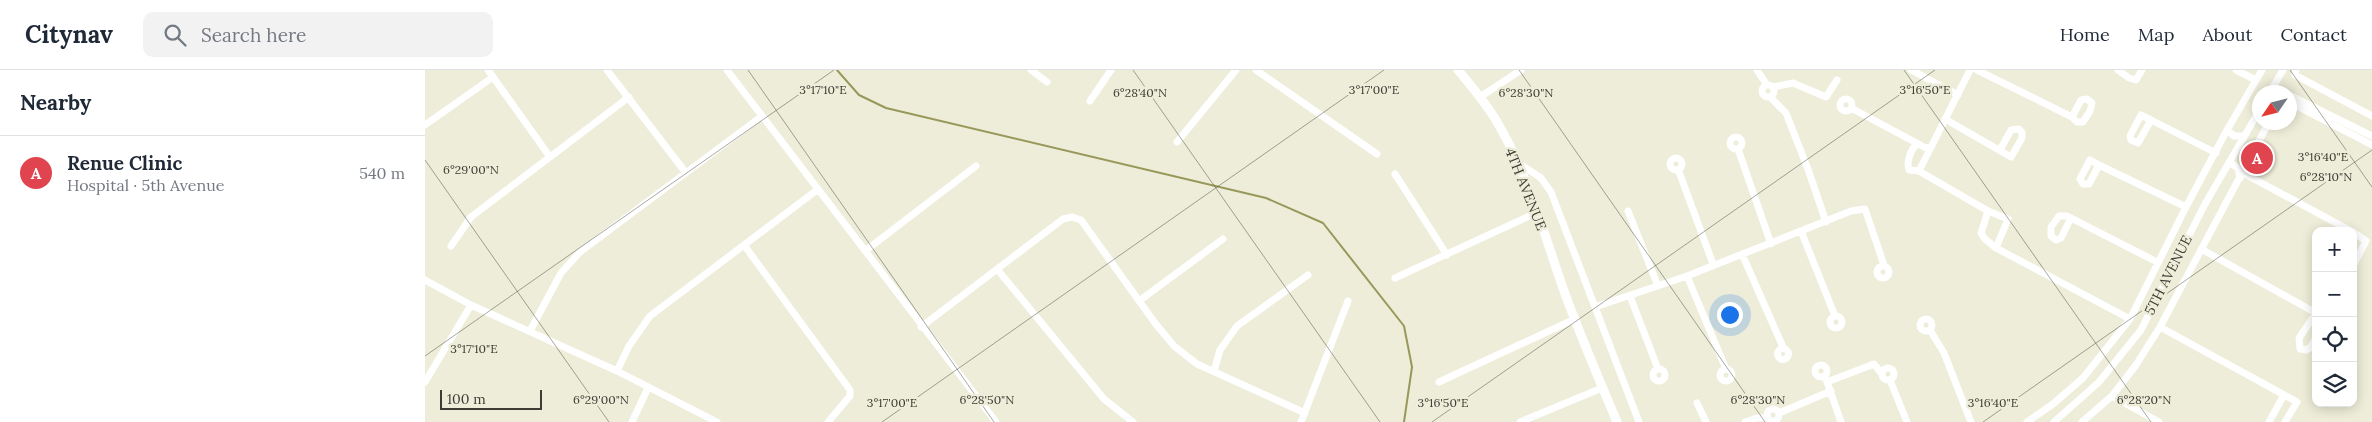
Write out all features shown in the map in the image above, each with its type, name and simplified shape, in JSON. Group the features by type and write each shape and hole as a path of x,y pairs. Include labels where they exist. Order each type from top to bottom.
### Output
{"main road":[{"name":"4TH AVENUE","path":"1458,70 1497,122 1517,162 1538,212 1575,319 1617,422"}],"street":[{"path":"488,70 550,157"},
{"path":"607,70 686,173"},
{"path":"727,70 921,327 996,422"},
{"path":"1031,70 1047,82"},
{"path":"1090,101 1111,70"},
{"path":"1177,142 1236,70"},
{"path":"1256,70 1377,154"},
{"path":"1480,97 1521,70"},
{"path":"1757,70 1770,86"},
{"path":"1911,70 1958,95"},
{"path":"1919,171 1970,70"},
{"path":"1977,70 2072,117"},
{"path":"2118,70 2126,72 2129,78 2137,80 2143,70"},
{"path":"2236,70 2256,80"},
{"path":"2027,422 2053,404 2083,378 2130,319 2186,207 2262,70"},
{"path":"2275,85 2283,70"},
{"path":"2296,70 2295,75 2372,116"},
{"path":"425,124 493,77"},
{"path":"1825,222 1809,172 1786,113 1769,97 1766,97 1762,91 1770,86 1793,83 1826,97 1837,80"},
{"path":"451,246 471,217 629,98"},
{"path":"2297,99 2372,136"},
{"path":"2297,106 2372,145"},
{"path":"1851,108 1917,144 1926,148 1931,147"},
{"path":"530,331 561,273 580,252 762,116"},
{"path":"1945,119 2000,150"},
{"path":"2151,120 2216,153"},
{"name":"5TH AVENUE","path":"2054,422 2099,382 2141,330 2205,204 2252,123"},
{"path":"2227,130 2234,136 2244,136"},
{"path":"2082,422 2091,418 2112,396 2160,327 2203,250 2265,130"},
{"path":"1917,144 1907,165 1909,170 1919,171 1988,211 2008,219 1995,248"},
{"path":"1738,149 1771,244"},
{"path":"1517,162 1541,178 1551,192 1639,422"},
{"path":"2229,162 2238,168 2241,176 2344,227"},
{"path":"2099,165 2186,207"},
{"path":"865,251 977,166"},
{"path":"1677,169 1713,264"},
{"path":"1395,174 1447,255"},
{"path":"617,371 629,346 650,316 817,190"},
{"path":"1595,307 1687,276 1713,264 1771,244 1851,211 1865,209 1884,265"},
{"path":"1628,211 1658,286"},
{"path":"1988,211 1981,233 1995,248 2130,319"},
{"path":"1395,278 1538,212"},
{"path":"921,327 1063,219 1072,217 1081,220 1139,301 1175,346 1197,364 1305,413"},
{"path":"2071,218 2157,262"},
{"path":"1801,231 1835,316"},
{"path":"2357,235 2366,241 2357,258"},
{"path":"1139,301 1223,239"},
{"path":"744,244 850,390 850,396 828,422"},
{"path":"2203,250 2312,310"},
{"path":"1742,254 1783,347"},
{"path":"997,269 1103,400 1133,422"},
{"path":"1214,371 1220,350 1237,326 1308,275"},
{"path":"1687,276 1726,369"},
{"path":"425,280 471,305 617,371 717,422"},
{"path":"1630,296 1658,369"},
{"path":"1301,422 1348,300"},
{"path":"425,382 471,305"},
{"path":"2312,317 2299,338 2300,348 2306,350 2312,345"},
{"path":"1439,382 1575,319"},
{"path":"2160,327 2297,402 2285,422"},
{"path":"1930,330 1944,353 1971,422"},
{"path":"1841,422 1826,379 1874,364 1883,377 1890,380 1907,422"},
{"path":"632,422 648,388"},
{"path":"1520,422 1603,388"},
{"path":"1745,422 1757,418 1768,418 1771,421 1831,391"},
{"path":"2269,422 2284,395"},
{"path":"2112,396 2159,422"},
{"path":"1697,402 1706,422"}],"waterway":[{"path":"837,70 859,95 886,108 1266,198 1323,223 1404,326 1412,367 1404,422"}],"place":[{"name":"Renue Clinic","path":"2257,158"}]}
